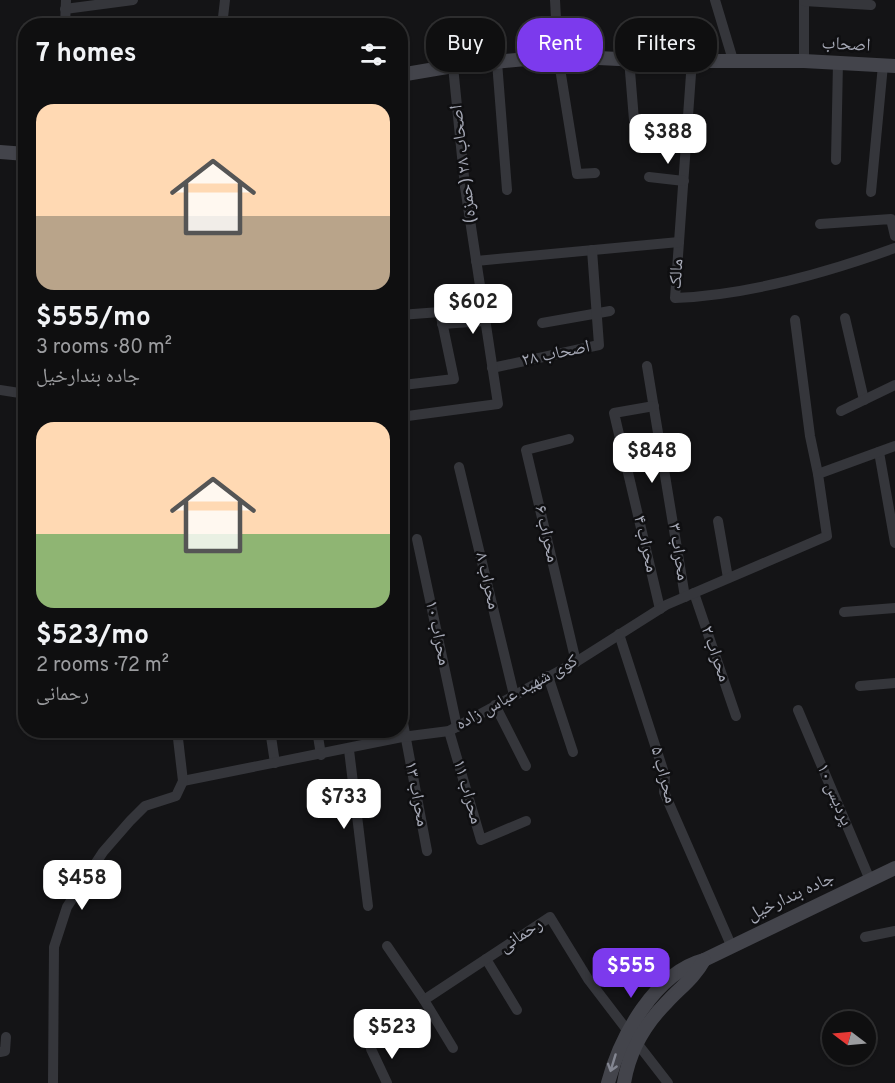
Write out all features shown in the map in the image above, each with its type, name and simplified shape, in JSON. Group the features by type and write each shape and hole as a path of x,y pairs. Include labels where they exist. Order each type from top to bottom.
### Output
{"main road":[{"name":"اصحاب","path":"717,60 838,62 889,66"},
{"name":"اصحاب","path":"408,74 426,71"},
{"path":"0,152 18,153"},
{"name":"جاده بندارخیل","path":"608,1083 627,1030 655,993 687,964 704,960 895,868"},
{"name":"جاده بندارخیل","path":"624,1083 627,1067 637,1043 665,1003 695,976 704,960"}],"street":[{"path":"65,5 133,0"},
{"path":"223,18 225,0"},
{"path":"555,0 556,18"},
{"path":"715,0 733,60"},
{"path":"804,61 804,0 871,5"},
{"path":"836,160 838,62"},
{"path":"871,192 889,66"},
{"name":"اصحاب ۲۸ (حمزه)","path":"408,416 498,405 465,188 454,72"},
{"path":"498,72 507,190"},
{"path":"561,72 577,174 595,173"},
{"path":"630,72 634,120"},
{"name":"مالک","path":"691,72 675,298 712,296 802,276 895,248"},
{"path":"649,177 684,181"},
{"path":"820,224 891,219 895,236"},
{"path":"476,261 679,242"},
{"name":"اصحاب ۲۸","path":"492,368 599,345 592,250"},
{"path":"542,323 610,311"},
{"path":"408,314 440,312 454,379 408,384"},
{"path":"845,318 864,400"},
{"path":"795,320 810,436 818,474 895,446"},
{"path":"442,324 485,321"},
{"name":"محراب ۳","path":"647,366 690,595"},
{"path":"841,411 895,385"},
{"path":"0,390 18,393"},
{"name":"محراب ۴","path":"654,406 614,413 660,609"},
{"name":"محراب ۶","path":"569,439 526,450 576,662"},
{"path":"879,452 893,517 895,543"},
{"name":"محراب ۸","path":"459,467 514,695"},
{"name":"کوی شهید عباس زاده","path":"408,736 453,729 576,662 660,609 827,536 818,474"},
{"path":"718,521 728,578"},
{"name":"محراب ۱۰","path":"417,539 453,729"},
{"name":"محراب ۲","path":"690,595 736,716"},
{"path":"844,612 895,608"},
{"name":"محراب ۵","path":"619,634 665,776 664,792 731,945"},
{"path":"549,676 573,752"},
{"path":"860,686 895,683"},
{"path":"495,705 526,766"},
{"name":"پردیس ۱۰","path":"798,710 870,880"},
{"name":"محراب ۱۱","path":"453,729 481,840 526,821"},
{"path":"53,1083 54,947 68,907 103,852 130,821 145,806 176,796 183,781 178,738"},
{"path":"271,738 275,764"},
{"path":"318,738 321,755"},
{"name":"کوی شهید عباس زاده","path":"183,781 401,738"},
{"name":"محراب ۱۳","path":"405,738 427,851"},
{"path":"349,750 368,906"},
{"name":"رحمانی","path":"424,1000 550,917 588,979 627,1030"},
{"path":"865,938 895,931"},
{"path":"387,946 453,1048"},
{"path":"486,959 517,1010"},
{"path":"0,1052 5,1051 6,1037"},
{"path":"637,1043 668,1083"},
{"path":"371,1049 387,1083"}]}
